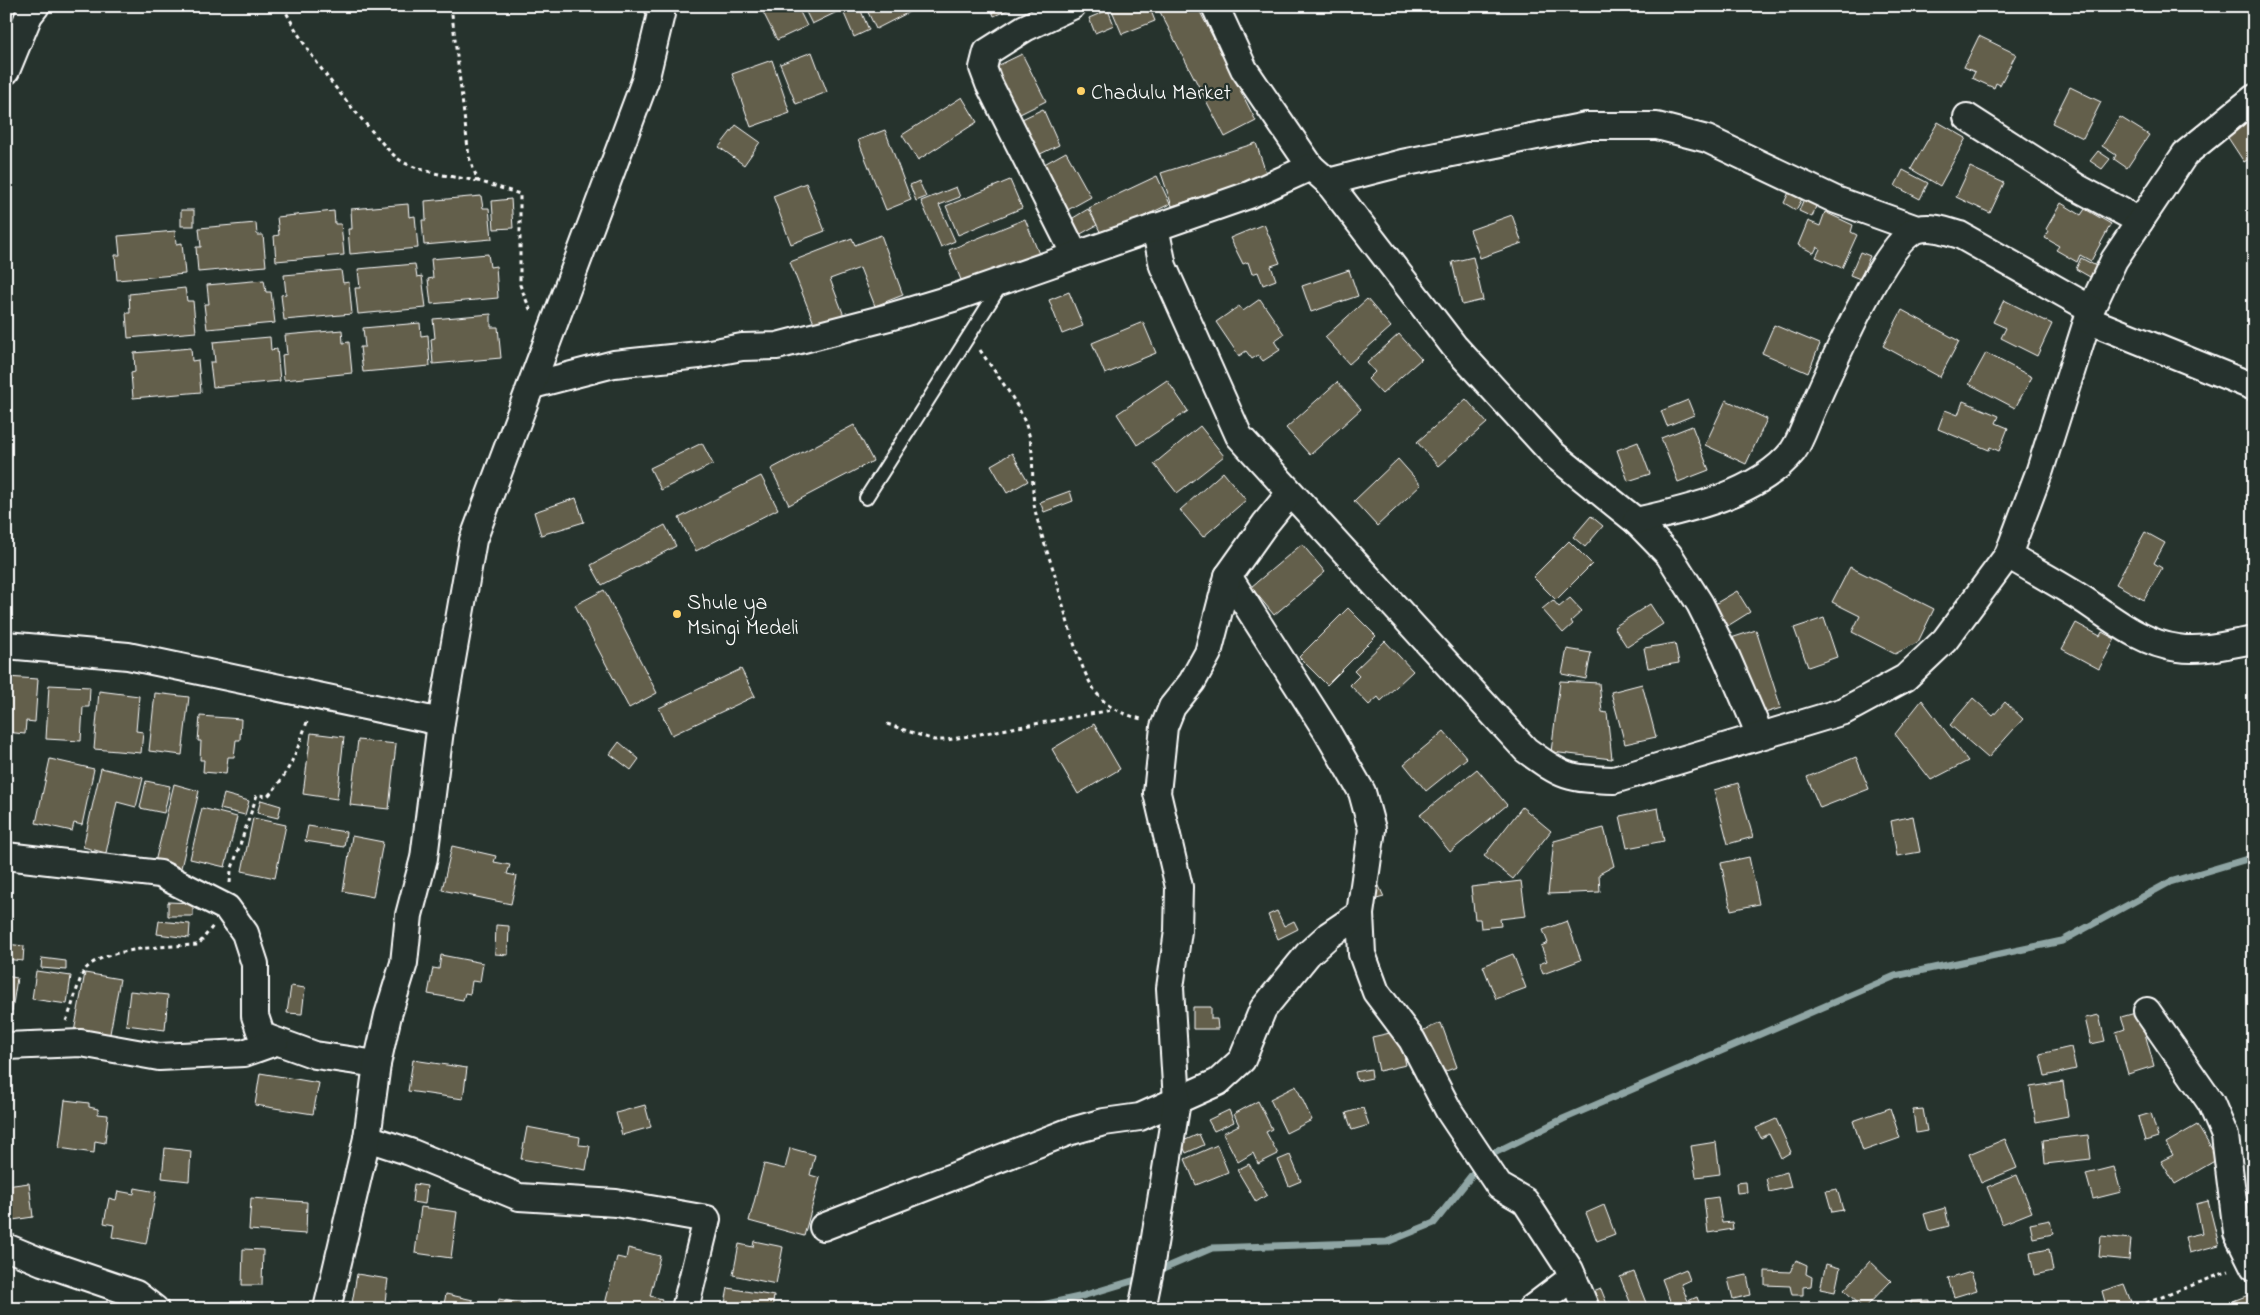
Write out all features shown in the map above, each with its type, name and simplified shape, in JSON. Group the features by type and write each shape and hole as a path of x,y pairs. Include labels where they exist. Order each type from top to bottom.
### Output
{"street":[{"path":"6,71 29,15 36,6"},
{"path":"1072,6 1003,40 987,52 983,68 1004,117 1075,255"},
{"path":"1215,6 1244,69 1319,174 1454,346 1553,454 1636,521 1669,555 1700,604 1726,656 1760,735"},
{"path":"327,1309 368,1138 377,1064 388,1015 404,963 409,915 424,858 440,722 474,540 645,81 666,9"},
{"path":"1155,227 1163,266 1240,436 1526,750 1558,773 1579,779 1614,780 1844,711 1905,678 1945,640 2008,555 2040,470 2089,314 2114,260 2185,154 2254,98"},
{"path":"1967,117 2078,188 2140,221"},
{"path":"533,385 614,364 700,355 742,347 777,346 889,317 1003,281 1249,195 1319,174 1402,163 1586,126 1657,126 1707,139 1836,200 1917,229 1936,228 1960,235 2089,314 2254,387"},
{"path":"1636,521 1679,511 1760,480 1793,451 1876,276 1901,244 1917,229"},
{"path":"1142,1309 1177,1101 1170,988 1178,931 1179,887 1157,793 1164,727 1172,707 1192,682 1208,653 1228,576 1290,493"},
{"path":"2008,555 2084,600 2118,624 2150,641 2179,649 2211,647 2254,640"},
{"path":"1228,576 1326,730 1362,792 1372,829 1360,914 1362,954 1376,992 1412,1040 1449,1111 1499,1186 1525,1201 1573,1277 1586,1309"},
{"path":"6,645 128,656 440,722"},
{"path":"6,856 160,874 227,908 245,933 255,964 255,1016 260,1031 265,1038 315,1055 377,1064"},
{"path":"823,1227 1050,1139 1104,1122 1140,1117 1218,1082 1242,1060 1263,1009 1308,954 1329,935 1360,914"},
{"path":"2147,1011 2211,1103 2225,1136 2237,1233 2253,1265"},
{"path":"6,1046 81,1043 159,1057 244,1053 275,1042"},
{"path":"368,1138 410,1152 519,1197 616,1202 707,1219 684,1309"},
{"path":"6,1247 42,1262 136,1294 155,1309"},
{"path":"1531,1309 1573,1277"}],"lane":[{"path":"866,498 1003,281"}],"path":[{"path":"283,6 302,43 332,85 380,140 405,164 442,175 478,181 520,194 520,285 545,348"},
{"path":"451,6 469,157 478,181"},
{"path":"970,334 1021,412 1034,457 1035,509 1076,645 1098,695 1113,710 1164,727"},
{"path":"887,724 934,740 947,740 1113,710"},
{"path":"2131,1309 2253,1265"}],"building":[{"path":"760,6 797,6 807,26 777,40"},
{"path":"803,6 837,6 839,11 812,24"},
{"path":"859,6 869,30 854,37 843,11"},
{"path":"865,6 921,6 876,29"},
{"path":"990,6 1017,6 994,16"},
{"path":"1116,6 1149,6 1155,21 1122,34 1111,8"},
{"path":"1157,6 1197,6 1256,121 1225,137"},
{"path":"1108,10 1114,25 1095,33 1089,18"},
{"path":"1979,36 2016,54 2000,85 1996,83 1994,88 1972,78 1975,72 1964,67"},
{"path":"812,52 827,92 796,104 780,64"},
{"path":"1022,54 1046,101 1018,115 995,67"},
{"path":"772,60 790,113 751,127 732,74"},
{"path":"2070,87 2101,102 2083,138 2052,123"},
{"path":"962,97 977,122 918,160 902,135"},
{"path":"1043,109 1059,145 1036,156 1020,120"},
{"path":"2254,114 2254,156 2244,162 2225,133"},
{"path":"2120,117 2149,135 2127,168 2114,159 2116,155 2102,146"},
{"path":"1938,122 1966,138 1940,186 1911,169"},
{"path":"736,125 760,142 744,165 719,147"},
{"path":"885,130 911,200 886,210 858,140"},
{"path":"1256,143 1267,176 1172,206 1161,173"},
{"path":"2098,151 2110,159 2102,169 2090,161"},
{"path":"1066,152 1091,197 1064,212 1039,167"},
{"path":"1970,167 2004,183 1990,213 1956,197"},
{"path":"1903,170 1928,183 1920,199 1895,186"},
{"path":"1157,176 1170,204 1102,236 1089,208"},
{"path":"1010,180 1022,208 958,235 946,206"},
{"path":"919,181 926,197 916,201 910,185"},
{"path":"806,183 825,231 791,244 773,196"},
{"path":"956,187 960,197 939,205 955,241 941,247 921,201"},
{"path":"1790,190 1803,197 1796,210 1784,203"},
{"path":"481,196 483,208 489,208 492,239 424,245 422,220 426,220 425,201"},
{"path":"1805,196 1818,201 1812,217 1799,211"},
{"path":"511,199 513,228 494,229 492,201"},
{"path":"2061,203 2081,215 2085,209 2111,224 2091,261 2080,255 2077,262 2056,250 2059,246 2045,238 2049,231 2046,229"},
{"path":"408,204 409,217 415,216 418,248 350,254 348,229 352,229 351,209"},
{"path":"1088,209 1097,225 1077,236 1068,221"},
{"path":"181,210 194,210 194,226 181,226"},
{"path":"334,211 335,224 341,224 344,255 276,261 274,236 279,235 277,217"},
{"path":"1825,212 1853,225 1851,232 1857,235 1842,268 1816,257 1820,249 1817,247 1814,253 1798,245 1808,221 1820,226"},
{"path":"1512,215 1522,243 1480,258 1470,230"},
{"path":"1025,219 1039,254 963,285 949,250"},
{"path":"256,223 257,235 263,235 266,266 198,272 196,247 201,247 199,228"},
{"path":"1264,224 1280,263 1271,266 1276,280 1263,285 1258,272 1252,274 1248,262 1243,264 1230,238"},
{"path":"175,231 176,244 182,243 185,274 117,280 115,255 120,255 118,236"},
{"path":"881,235 903,295 875,306 860,268 830,279 846,321 817,331 790,262 852,238 855,245"},
{"path":"1860,252 1870,256 1860,279 1850,275"},
{"path":"488,254 490,267 496,266 498,298 431,304 428,279 433,278 431,259"},
{"path":"1473,257 1483,300 1462,305 1452,262"},
{"path":"2081,258 2096,266 2090,277 2076,269"},
{"path":"415,264 417,277 422,276 426,308 358,314 355,288 360,288 358,269"},
{"path":"341,270 343,283 349,282 352,314 284,320 281,295 286,294 284,275"},
{"path":"1349,270 1358,296 1311,312 1302,286"},
{"path":"264,280 266,292 271,292 275,323 207,329 204,304 209,304 207,285"},
{"path":"185,288 187,301 193,301 196,332 128,338 126,313 130,313 129,294"},
{"path":"1069,292 1083,326 1062,334 1049,300"},
{"path":"1260,299 1284,334 1274,341 1280,350 1263,361 1258,355 1252,359 1246,351 1239,356 1216,322 1239,306 1243,311"},
{"path":"1367,299 1391,327 1349,364 1325,337"},
{"path":"2004,300 2052,324 2037,356 2001,338 2006,328 1993,322"},
{"path":"1902,310 1959,341 1940,377 1883,346"},
{"path":"491,314 491,327 498,327 501,358 433,364 431,339 435,338 433,319"},
{"path":"1143,322 1156,353 1105,374 1092,343"},
{"path":"420,323 421,336 428,335 430,366 363,372 360,347 365,347 363,328"},
{"path":"1774,325 1820,344 1808,373 1762,353"},
{"path":"342,330 343,343 349,342 352,373 284,380 282,355 287,354 285,335"},
{"path":"1399,334 1421,359 1382,394 1368,379 1375,372 1367,363"},
{"path":"270,337 271,350 277,349 280,381 213,387 210,362 215,362 213,342"},
{"path":"191,348 192,361 198,360 201,392 133,398 131,373 135,372 134,353"},
{"path":"1986,353 2032,377 2015,408 1969,384"},
{"path":"1167,380 1188,411 1137,445 1117,414"},
{"path":"1337,382 1361,409 1310,455 1286,428"},
{"path":"1466,399 1487,423 1438,466 1417,442"},
{"path":"1688,400 1694,415 1667,426 1661,411"},
{"path":"1726,400 1767,419 1746,464 1705,445"},
{"path":"1963,401 1999,416 1996,423 2008,428 1999,451 1990,447 1989,450 1938,429 1945,410 1958,415"},
{"path":"854,425 873,461 789,505 771,469"},
{"path":"1200,426 1224,456 1177,493 1154,464"},
{"path":"1692,426 1709,470 1678,482 1661,438"},
{"path":"1638,442 1650,474 1628,481 1617,450"},
{"path":"702,443 713,464 661,490 650,468"},
{"path":"1012,453 1028,481 1007,493 991,465"},
{"path":"1398,459 1421,485 1377,526 1354,501"},
{"path":"1223,472 1246,500 1203,537 1180,510"},
{"path":"761,476 778,509 696,551 679,518"},
{"path":"1070,491 1073,501 1044,512 1040,502"},
{"path":"576,498 584,522 541,535 534,512"},
{"path":"1591,516 1603,526 1585,547 1573,537"},
{"path":"665,525 676,546 602,585 591,565"},
{"path":"2145,532 2165,543 2154,563 2162,568 2144,600 2116,584"},
{"path":"1569,541 1592,564 1556,600 1533,577"},
{"path":"1302,544 1325,572 1274,615 1251,587"},
{"path":"1850,567 1934,609 1918,642 1895,654 1852,632 1860,616 1832,602"},
{"path":"604,590 657,693 629,708 575,605"},
{"path":"1737,591 1750,612 1726,627 1713,605"},
{"path":"1570,598 1582,611 1571,621 1573,624 1563,633 1542,609 1553,600 1559,607"},
{"path":"1650,604 1663,624 1627,647 1614,627"},
{"path":"1348,608 1376,636 1327,685 1299,657"},
{"path":"1824,618 1837,657 1808,667 1794,628"},
{"path":"2076,623 2100,636 2102,632 2115,639 2099,669 2062,649"},
{"path":"1756,630 1781,708 1755,716 1731,638"},
{"path":"1385,641 1413,671 1381,701 1378,697 1369,705 1350,685 1359,676 1354,671"},
{"path":"1675,643 1679,663 1648,668 1644,648"},
{"path":"1567,649 1591,653 1586,679 1562,674"},
{"path":"741,669 755,696 672,735 659,708"},
{"path":"6,677 38,679 35,722 26,721 25,734 6,732"},
{"path":"1560,681 1599,683 1602,712 1607,713 1612,759 1551,752"},
{"path":"1642,684 1656,737 1625,744 1611,692"},
{"path":"49,685 90,687 89,707 83,707 81,741 46,739"},
{"path":"99,691 139,696 136,731 143,732 141,753 94,749"},
{"path":"155,693 189,697 182,755 149,751"},
{"path":"1973,698 1993,716 2005,702 2023,719 1988,758 1950,725"},
{"path":"1922,700 1968,761 1931,780 1895,734"},
{"path":"200,716 241,719 240,740 236,740 234,757 228,757 226,774 203,772 204,760 200,760 201,741 198,741"},
{"path":"1094,724 1120,769 1078,794 1052,749"},
{"path":"1444,731 1467,758 1426,791 1404,764"},
{"path":"311,733 344,737 337,799 303,794"},
{"path":"358,740 396,744 389,809 350,805"},
{"path":"619,742 639,759 631,770 610,754"},
{"path":"1856,757 1869,789 1820,808 1807,777"},
{"path":"50,759 94,769 82,825 74,823 72,831 36,823"},
{"path":"101,768 143,778 136,807 117,802 106,853 83,847"},
{"path":"1477,769 1507,805 1450,852 1420,815"},
{"path":"146,781 170,786 164,813 140,808"},
{"path":"1738,783 1753,837 1728,844 1714,790"},
{"path":"174,784 199,791 181,868 155,862"},
{"path":"224,794 249,801 245,815 220,809"},
{"path":"261,800 281,806 278,818 257,813"},
{"path":"1522,807 1551,831 1513,879 1484,856"},
{"path":"202,808 237,817 225,867 190,859"},
{"path":"1658,808 1664,841 1627,848 1620,816"},
{"path":"1913,816 1920,852 1897,856 1891,821"},
{"path":"253,818 286,825 275,878 242,871"},
{"path":"308,826 346,832 344,847 305,841"},
{"path":"1604,828 1614,866 1599,874 1600,892 1548,894 1554,841"},
{"path":"352,836 383,842 373,897 343,891"},
{"path":"452,846 496,856 494,862 510,865 507,874 517,876 511,904 442,890"},
{"path":"1749,857 1759,904 1731,910 1721,863"},
{"path":"1375,877 1384,897 1369,901"},
{"path":"1521,881 1526,916 1500,919 1501,926 1481,928 1480,919 1475,919 1471,887"},
{"path":"168,902 193,903 193,916 168,916"},
{"path":"1277,911 1284,926 1294,921 1298,929 1278,939 1268,915"},
{"path":"159,921 190,924 189,938 157,934"},
{"path":"1567,921 1581,960 1543,974 1539,964 1547,961 1541,946 1548,943 1543,930"},
{"path":"496,925 509,926 508,955 495,954"},
{"path":"6,944 24,946 23,961 6,959"},
{"path":"1513,954 1526,988 1496,999 1483,966"},
{"path":"441,955 483,963 480,982 472,981 470,994 465,993 463,1000 428,994 433,968 439,969"},
{"path":"42,958 66,961 66,970 41,968"},
{"path":"36,971 71,976 67,1004 32,999"},
{"path":"85,973 120,979 109,1039 74,1032"},
{"path":"6,976 17,978 12,1011 6,1011"},
{"path":"291,986 305,988 302,1014 287,1013"},
{"path":"130,991 168,995 165,1030 126,1025"},
{"path":"1193,1007 1211,1007 1211,1019 1217,1019 1218,1029 1193,1029"},
{"path":"2139,1012 2154,1066 2128,1074 2116,1032 2125,1029 2121,1017"},
{"path":"2099,1015 2105,1041 2091,1044 2085,1018"},
{"path":"1441,1023 1457,1067 1435,1075 1419,1032"},
{"path":"1399,1031 1406,1065 1379,1071 1372,1037"},
{"path":"2071,1047 2076,1069 2045,1076 2040,1054"},
{"path":"413,1060 467,1068 463,1099 408,1091"},
{"path":"1371,1069 1372,1078 1357,1081 1355,1072"},
{"path":"260,1073 319,1083 313,1114 255,1105"},
{"path":"2063,1082 2068,1116 2036,1122 2030,1087"},
{"path":"1296,1086 1312,1120 1286,1133 1270,1099"},
{"path":"65,1100 89,1103 89,1107 98,1109 98,1114 108,1115 105,1143 95,1141 94,1153 59,1148"},
{"path":"1258,1101 1272,1129 1266,1132 1278,1154 1258,1164 1253,1153 1238,1162 1223,1133 1239,1125 1234,1114"},
{"path":"645,1105 651,1127 622,1135 616,1113"},
{"path":"1363,1108 1369,1125 1352,1130 1346,1113"},
{"path":"1890,1108 1900,1138 1863,1151 1853,1121"},
{"path":"1923,1109 1927,1131 1916,1133 1913,1110"},
{"path":"1229,1110 1234,1122 1214,1131 1208,1120"},
{"path":"2151,1113 2158,1137 2145,1141 2138,1117"},
{"path":"1776,1119 1791,1152 1781,1158 1769,1134 1761,1138 1756,1128"},
{"path":"2197,1125 2218,1159 2175,1184 2161,1161 2173,1155 2166,1143"},
{"path":"527,1127 580,1137 579,1145 590,1146 586,1170 521,1159"},
{"path":"1199,1134 1204,1145 1186,1153 1181,1142"},
{"path":"2088,1135 2091,1159 2045,1164 2043,1140"},
{"path":"2005,1139 2017,1168 1981,1183 1969,1154"},
{"path":"1716,1142 1720,1174 1696,1177 1691,1146"},
{"path":"1217,1145 1228,1172 1196,1185 1185,1159"},
{"path":"165,1148 191,1151 189,1181 162,1178"},
{"path":"790,1148 815,1155 810,1175 820,1178 804,1236 749,1221 764,1164 785,1169"},
{"path":"1290,1155 1301,1181 1289,1186 1278,1160"},
{"path":"1249,1164 1267,1195 1256,1202 1237,1170"},
{"path":"2114,1167 2121,1192 2093,1199 2086,1174"},
{"path":"1787,1172 1791,1187 1769,1192 1766,1178"},
{"path":"2017,1175 2032,1212 2002,1224 1987,1187"},
{"path":"1746,1182 1747,1192 1737,1193 1736,1183"},
{"path":"29,1183 33,1217 6,1221 6,1186"},
{"path":"414,1184 427,1186 425,1204 412,1202"},
{"path":"135,1188 156,1192 146,1244 112,1237 114,1225 104,1223 109,1198 116,1200 118,1191 134,1194"},
{"path":"1837,1189 1843,1210 1832,1212 1826,1191"},
{"path":"1718,1197 1722,1223 1732,1222 1733,1229 1708,1233 1704,1199"},
{"path":"251,1198 307,1202 306,1234 249,1230"},
{"path":"2208,1201 2219,1245 2189,1253 2185,1237 2202,1233 2196,1204"},
{"path":"1604,1205 1615,1234 1597,1241 1586,1213"},
{"path":"421,1207 457,1212 451,1258 415,1253"},
{"path":"1945,1208 1949,1226 1929,1231 1924,1214"},
{"path":"2254,1214 2254,1231 2246,1234 2240,1220"},
{"path":"2050,1220 2053,1234 2033,1238 2030,1224"},
{"path":"2101,1236 2131,1239 2129,1260 2099,1257"},
{"path":"754,1241 783,1247 776,1284 733,1275 739,1244 753,1247"},
{"path":"628,1248 660,1256 650,1296 662,1299 659,1309 623,1309 605,1304 617,1257 626,1259"},
{"path":"243,1249 263,1250 262,1285 242,1285"},
{"path":"2049,1249 2053,1271 2034,1275 2030,1253"},
{"path":"1796,1260 1807,1265 1806,1274 1812,1277 1811,1286 1803,1287 1803,1295 1792,1295 1790,1286 1765,1285 1765,1271 1790,1272"},
{"path":"1870,1261 1891,1281 1864,1309 1844,1290"},
{"path":"1826,1264 1840,1268 1835,1292 1820,1289"},
{"path":"1686,1269 1690,1280 1681,1284 1688,1301 1697,1297 1701,1308 1673,1309 1662,1279"},
{"path":"1634,1272 1648,1309 1633,1309 1620,1277"},
{"path":"1971,1272 1977,1290 1954,1297 1948,1279"},
{"path":"357,1274 388,1279 384,1309 351,1309"},
{"path":"1747,1275 1751,1295 1733,1299 1728,1279"},
{"path":"2124,1284 2131,1302 2107,1309 2102,1291"},
{"path":"728,1288 774,1296 772,1309 724,1309"},
{"path":"1601,1289 1609,1309 1593,1309 1588,1294"},
{"path":"2254,1293 2254,1309 2236,1309 2233,1301"},
{"path":"446,1294 473,1300 472,1305 484,1309 443,1309"},
{"path":"499,1299 530,1305 529,1309 497,1309"},
{"path":"1930,1300 1930,1309 1911,1309 1911,1301"},
{"path":"241,1301 264,1304 263,1309 241,1309"},
{"path":"399,1302 437,1308 437,1309 398,1309"},
{"path":"1620,1305 1621,1309 1609,1309"}],"waterway":[{"path":"1486,1157 1563,1119 1895,976 2062,941 2170,882 2254,857"},
{"path":"1156,1272 1212,1248 1387,1242 1434,1223 1479,1166"},
{"path":"1024,1309 1079,1297 1142,1278"}],"place":[{"name":"Chadulu Market","path":"1081,91"},
{"name":"Shule ya Msingi Medeli","path":"677,614"}]}
